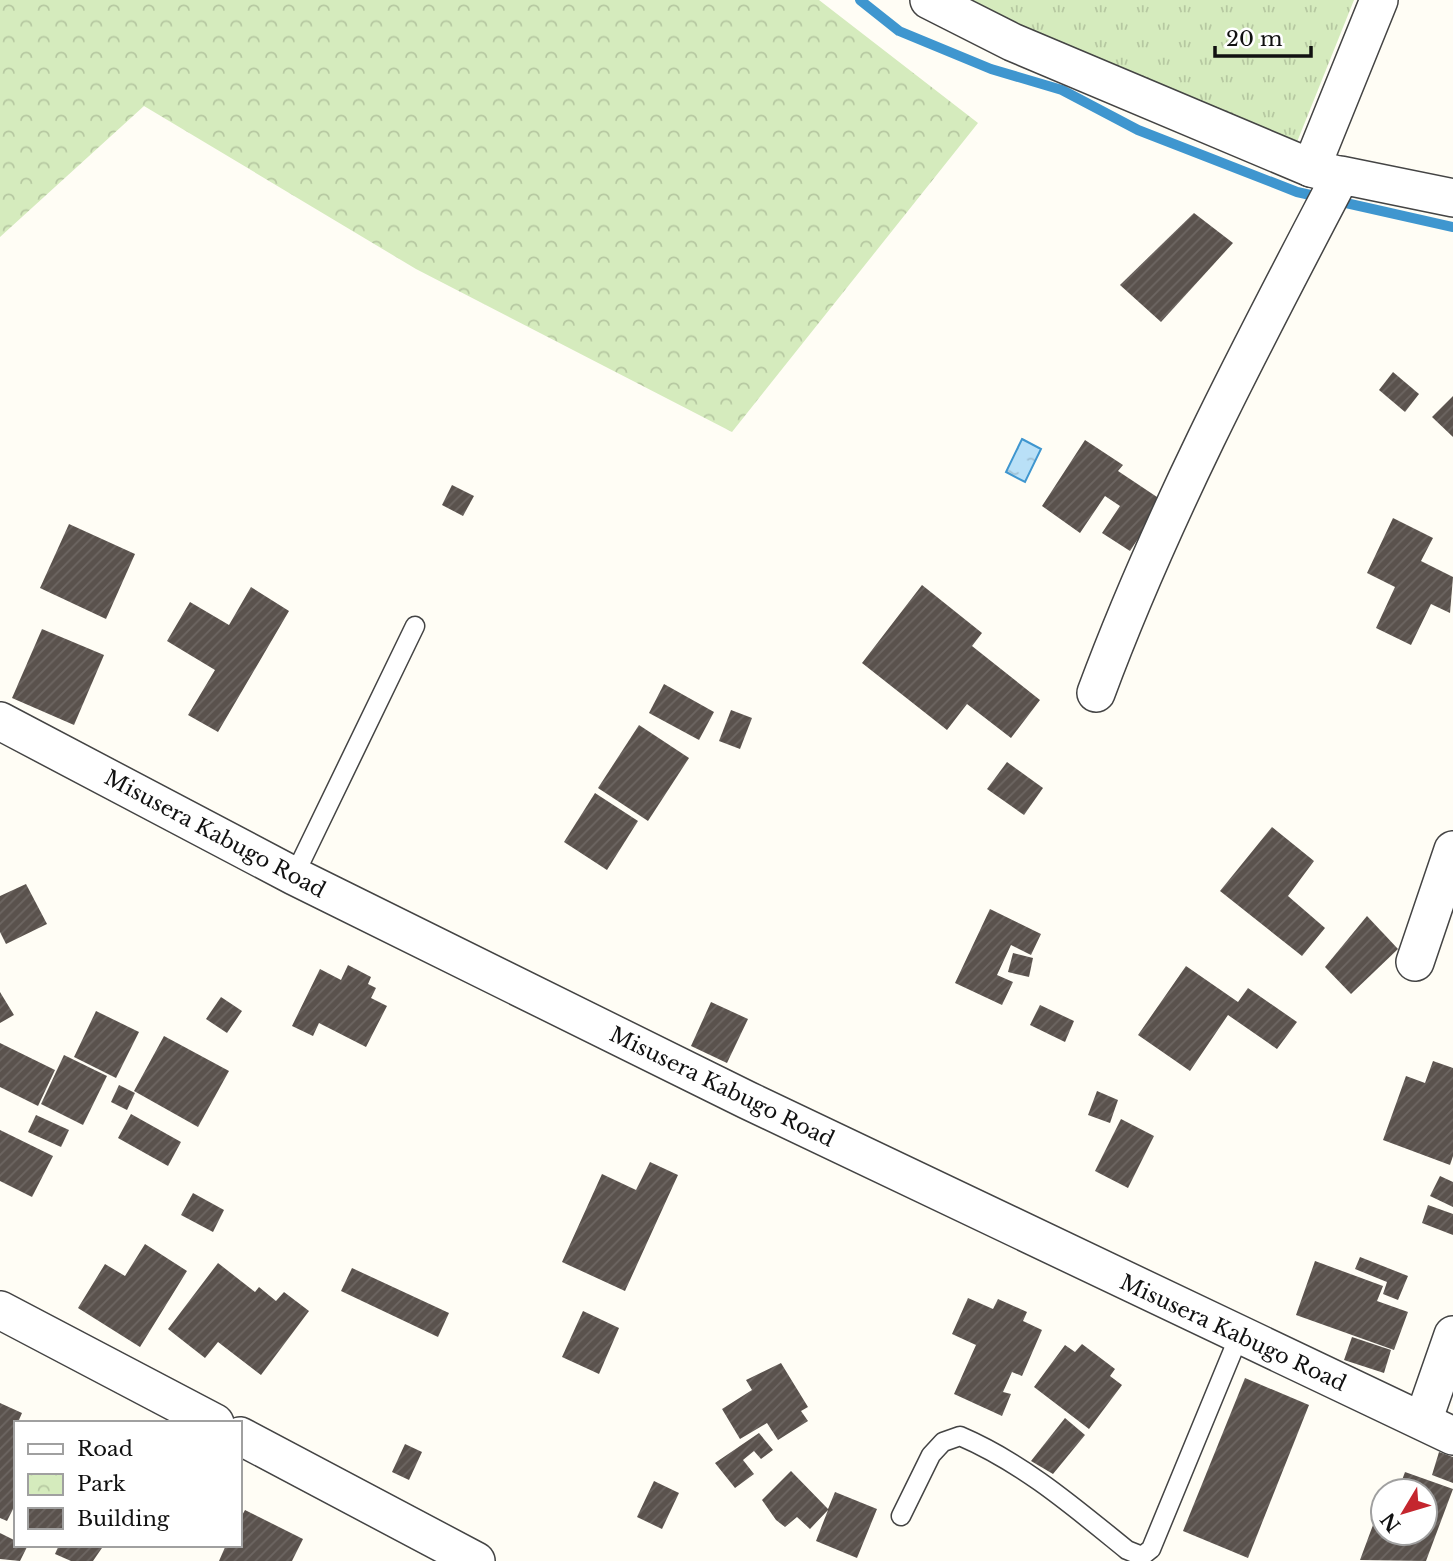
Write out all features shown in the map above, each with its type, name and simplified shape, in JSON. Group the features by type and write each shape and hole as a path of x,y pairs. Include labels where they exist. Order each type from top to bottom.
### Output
{"street":[{"path":"929,0 1013,41 1326,172 1453,198"},
{"path":"1096,693 1131,607 1326,172 1380,0"},
{"name":"Misusera Kabugo Road","path":"0,721 293,876 747,1100 1438,1429"},
{"path":"1415,962 1453,850"},
{"path":"0,1310 211,1421"},
{"path":"1438,1429 1453,1335"},
{"path":"242,1437 476,1561"}],"lane":[{"path":"293,876 415,626"},
{"path":"901,1516 932,1455 943,1442 960,1436 986,1447 1045,1484 1127,1549 1142,1556 1151,1549 1239,1336"}],"green space":[{"path":"0,0 819,0 978,123 732,432 416,269 144,106 0,237"},
{"path":"958,0 1354,0 1297,142"}],"water":[{"path":"1022,439 1041,449 1025,482 1006,472"}],"building":[{"path":"1194,213 1233,243 1161,322 1120,285"},
{"path":"1393,372 1419,394 1405,412 1379,390"},
{"path":"1453,396 1453,437 1432,417"},
{"path":"1085,440 1123,465 1118,471 1163,501 1130,551 1102,533 1120,506 1105,496 1080,533 1042,506"},
{"path":"452,485 474,496 463,516 442,505"},
{"path":"1393,518 1433,538 1421,561 1453,577 1450,613 1431,604 1411,645 1376,628 1395,587 1367,573"},
{"path":"69,524 135,554 106,619 40,588"},
{"path":"922,585 982,633 972,646 1040,700 1011,738 967,704 947,730 862,663"},
{"path":"251,587 289,611 218,732 188,715 215,670 167,641 190,602 229,625"},
{"path":"42,629 104,655 74,725 12,698"},
{"path":"664,684 714,712 699,740 649,713"},
{"path":"731,710 752,718 740,749 719,741"},
{"path":"639,725 689,758 648,821 598,788"},
{"path":"1007,762 1043,788 1024,815 987,789"},
{"path":"595,793 638,821 607,870 564,842"},
{"path":"1272,827 1314,861 1288,896 1325,928 1302,956 1220,891"},
{"path":"26,884 47,924 6,944 0,932 0,896"},
{"path":"990,909 1041,934 1031,955 1011,945 997,975 1013,982 1002,1005 955,983"},
{"path":"1367,916 1398,949 1351,994 1325,967"},
{"path":"1013,953 1033,958 1029,977 1008,972"},
{"path":"348,965 371,977 368,984 376,988 371,998 387,1006 366,1047 319,1023 313,1036 292,1026 320,969 341,980"},
{"path":"1186,966 1238,1002 1248,988 1297,1022 1277,1049 1228,1015 1190,1071 1138,1035"},
{"path":"0,992 14,1015 0,1023"},
{"path":"221,997 242,1011 227,1033 206,1019"},
{"path":"711,1002 748,1019 727,1063 691,1046"},
{"path":"1040,1005 1074,1021 1065,1042 1030,1025"},
{"path":"96,1011 139,1032 116,1078 74,1057"},
{"path":"164,1036 229,1071 198,1127 134,1091"},
{"path":"0,1043 55,1070 38,1106 0,1087"},
{"path":"64,1055 107,1076 83,1125 41,1104"},
{"path":"1433,1061 1453,1068 1453,1156 1450,1165 1383,1140 1406,1076 1425,1083"},
{"path":"119,1085 135,1093 127,1110 111,1102"},
{"path":"1097,1091 1118,1100 1110,1123 1088,1115"},
{"path":"131,1114 181,1142 168,1166 118,1138"},
{"path":"36,1115 69,1130 61,1147 28,1132"},
{"path":"1121,1119 1154,1136 1128,1188 1095,1171"},
{"path":"0,1130 53,1156 32,1197 0,1181"},
{"path":"650,1162 678,1175 625,1291 562,1262 602,1174 636,1190"},
{"path":"1440,1176 1453,1182 1453,1207 1430,1196"},
{"path":"193,1193 224,1210 213,1232 181,1215"},
{"path":"1428,1205 1453,1214 1453,1235 1422,1223"},
{"path":"145,1244 187,1271 140,1347 78,1308 105,1264 125,1276"},
{"path":"1360,1257 1408,1276 1398,1300 1383,1294 1387,1282 1355,1269"},
{"path":"1315,1261 1383,1286 1377,1301 1408,1312 1394,1350 1296,1315"},
{"path":"218,1263 255,1292 259,1287 276,1301 284,1292 309,1311 261,1375 218,1342 205,1358 168,1329"},
{"path":"352,1268 449,1313 438,1337 341,1291"},
{"path":"968,1298 993,1309 998,1299 1027,1312 1023,1321 1042,1330 1022,1376 1012,1372 1003,1392 1011,1394 1002,1416 954,1394 976,1345 952,1334"},
{"path":"583,1311 619,1328 599,1374 562,1357"},
{"path":"1352,1337 1391,1350 1384,1373 1344,1360"},
{"path":"1082,1344 1115,1369 1110,1376 1122,1385 1089,1429 1034,1387 1065,1345 1075,1352"},
{"path":"781,1363 808,1407 801,1411 808,1421 778,1440 767,1423 740,1439 722,1409 752,1390 746,1380"},
{"path":"1245,1378 1309,1405 1248,1558 1183,1531"},
{"path":"0,1403 22,1413 19,1421 14,1421 14,1507 7,1521 0,1518"},
{"path":"1065,1418 1085,1435 1053,1474 1031,1461"},
{"path":"759,1433 773,1450 761,1459 754,1451 743,1460 754,1474 735,1488 715,1463"},
{"path":"405,1444 422,1452 409,1480 392,1472"},
{"path":"1439,1452 1453,1457 1453,1483 1432,1475"},
{"path":"791,1471 828,1509 835,1492 877,1509 857,1558 816,1541 828,1510 810,1529 797,1517 785,1527 776,1520 762,1500"},
{"path":"1405,1472 1419,1477 1403,1477"},
{"path":"654,1481 679,1493 662,1529 637,1517"},
{"path":"1439,1484 1453,1489 1439,1526"},
{"path":"245,1510 303,1539 292,1561 219,1561 225,1547 242,1547 242,1515"},
{"path":"0,1533 14,1540 14,1547 27,1547 20,1561 0,1559"},
{"path":"1369,1536 1369,1547 1431,1547 1426,1561 1360,1560"},
{"path":"58,1547 103,1547 93,1561 71,1561 55,1554"}],"waterway":[{"path":"860,0 899,31 991,69 1062,90 1138,130 1297,192 1453,227"}]}
